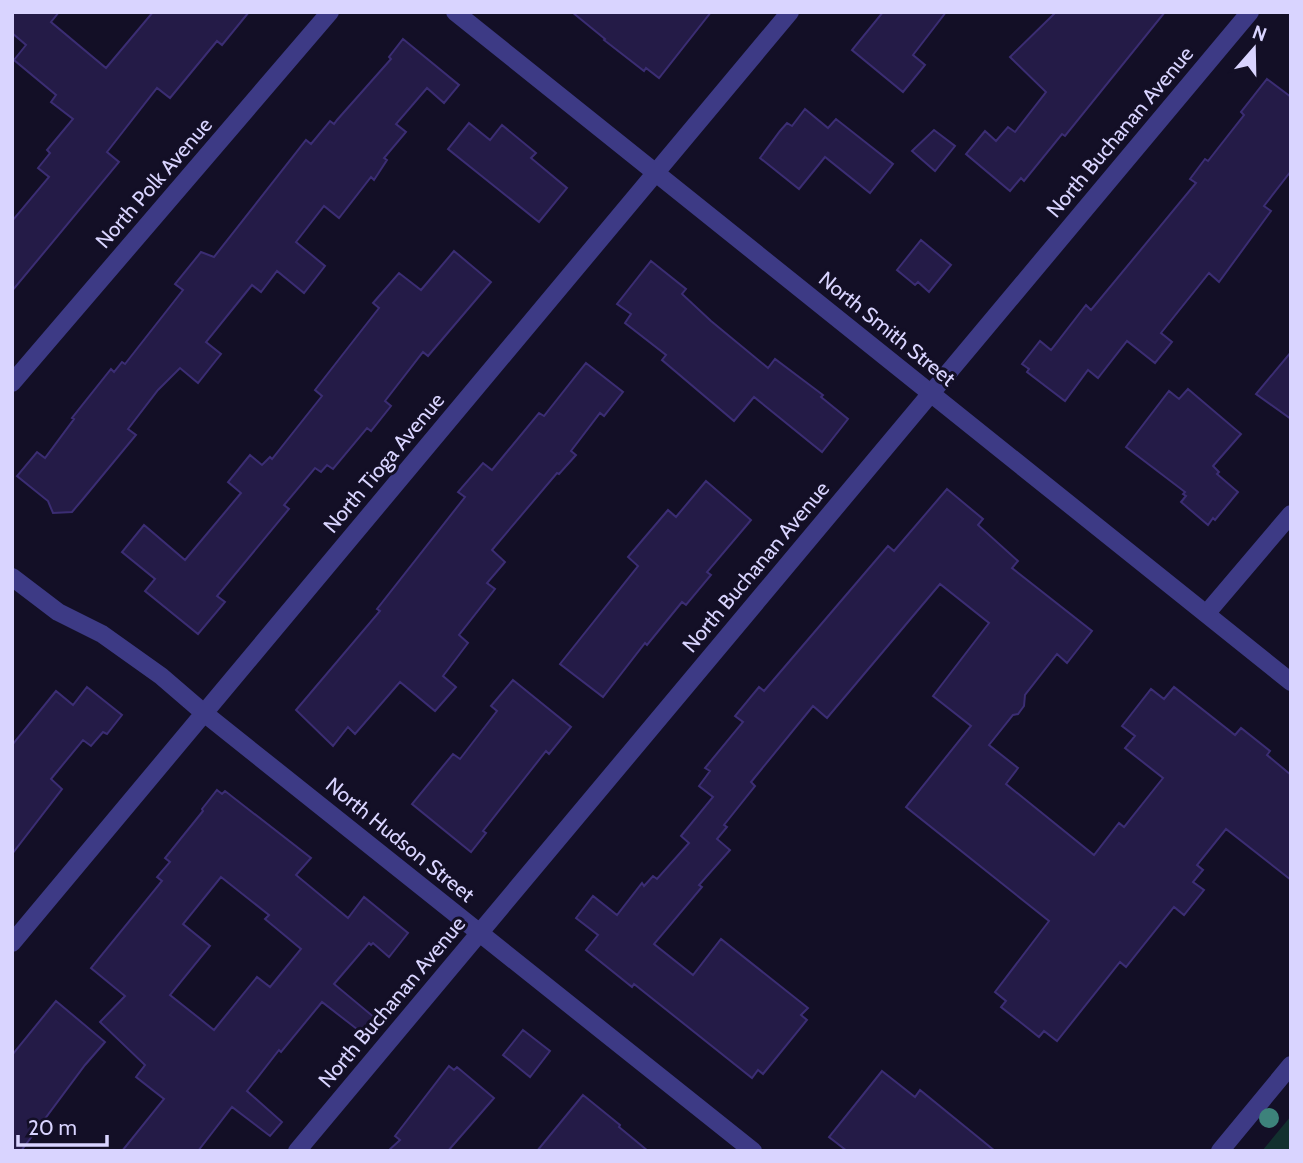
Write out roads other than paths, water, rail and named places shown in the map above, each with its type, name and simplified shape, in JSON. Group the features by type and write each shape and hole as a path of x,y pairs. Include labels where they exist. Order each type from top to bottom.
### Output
{"street":[{"name":"North Polk Avenue","path":"12,383 330,12"},
{"name":"North Smith Street","path":"455,12 1291,682"},
{"name":"North Tioga Avenue","path":"12,943 790,12"},
{"name":"North Buchanan Avenue","path":"297,1151 1250,12"},
{"path":"1206,614 1291,514"},
{"name":"North Hudson Street","path":"12,577 58,612 102,634 161,676 753,1151"},
{"path":"1220,1151 1291,1065"}]}
